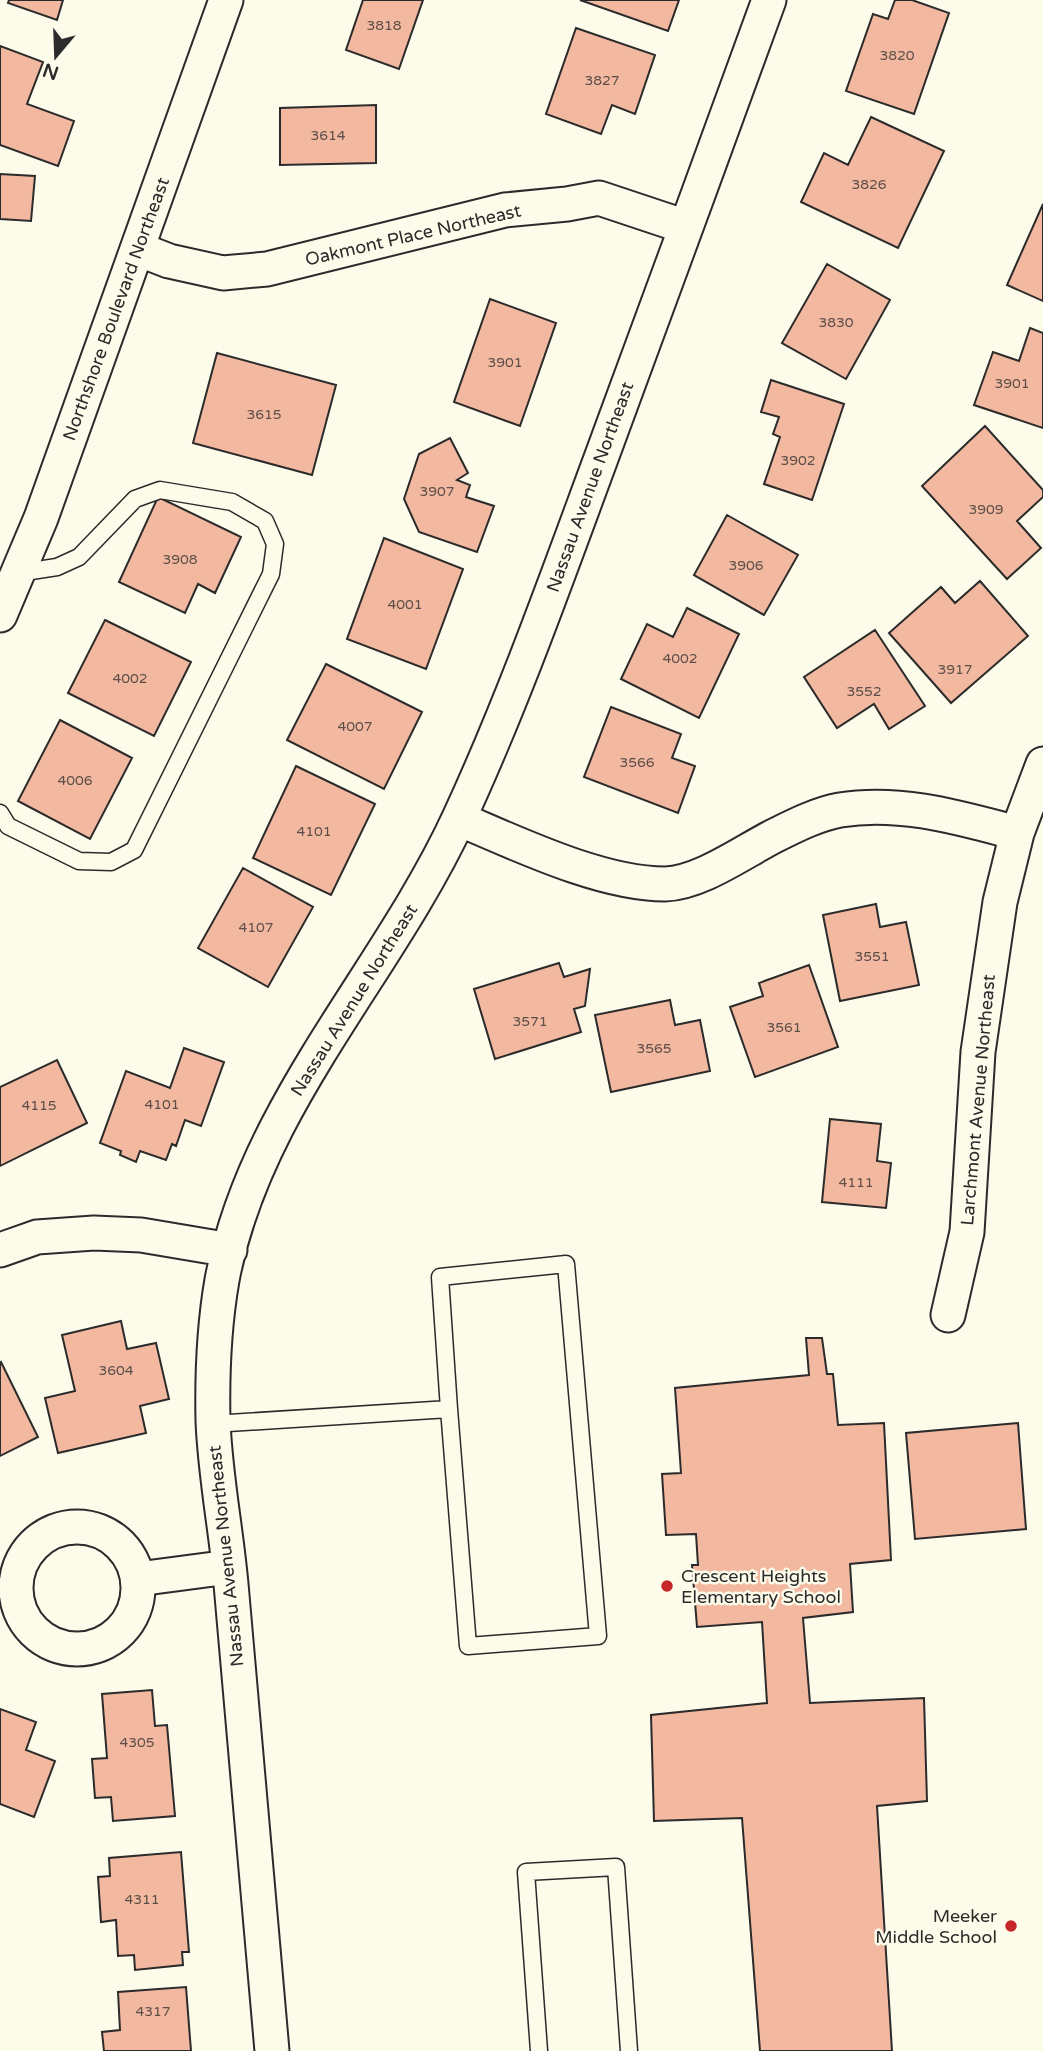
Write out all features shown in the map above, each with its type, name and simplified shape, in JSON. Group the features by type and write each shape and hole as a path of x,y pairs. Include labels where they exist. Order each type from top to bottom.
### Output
{"street":[{"name":"Northshore Boulevard Northeast","path":"0,615 41,518 226,0"},
{"name":"Nassau Avenue Northeast","path":"272,2051 229,1567 213,1424 213,1357 222,1281 256,1174 274,1135 307,1073 406,916 459,819 485,763 550,597 769,0"},
{"name":"Oakmont Place Northeast","path":"138,249 169,261 223,273 267,269 505,210 599,198 686,227"},
{"name":"Larchmont Avenue Northeast","path":"948,1315 967,1232 978,1052 1000,902 1017,833 1043,764"},
{"path":"459,819 541,854 590,870 637,881 667,884 706,872 777,834 838,810 869,807 936,812 1017,833"},
{"path":"0,1250 37,1237 94,1233 141,1235 230,1250"},
{"path":"138,1580 229,1567"}],"lane":[{"path":"0,813 8,826 79,861 111,862 134,850 271,574 275,544 265,521 232,502 160,490 135,499 79,557 57,567 18,573"},
{"path":"566,1264 598,1636 468,1646 449,1409 440,1277 566,1264"},
{"path":"213,1424 449,1409"},
{"path":"540,2051 526,1872 616,1867 629,2051"}],"building":[{"path":"9,0 63,0 57,20 8,3"},
{"path":"363,0 423,0 399,69 346,50"},
{"path":"580,0 679,0 668,31"},
{"path":"895,0 912,0 949,13 914,114 846,91 873,14 888,19"},
{"path":"576,28 655,55 635,114 612,105 601,134 546,114"},
{"path":"0,46 43,62 27,104 74,121 58,166 0,145"},
{"path":"376,105 376,163 280,165 280,108"},
{"path":"871,117 944,151 898,248 801,202 824,153 848,165"},
{"path":"0,174 35,176 31,221 0,219"},
{"path":"1043,204 1043,301 1007,285"},
{"path":"827,264 890,300 846,379 782,343"},
{"path":"490,299 556,323 520,426 454,402"},
{"path":"1030,328 1043,333 1043,428 974,405 993,352 1019,361"},
{"path":"217,353 336,385 312,475 193,443"},
{"path":"771,380 844,404 812,500 764,484 780,437 773,434 779,417 761,412"},
{"path":"985,426 1043,490 1043,497 1017,521 1041,548 1007,579 922,486"},
{"path":"450,438 468,473 457,480 470,485 466,497 494,506 477,552 419,532 404,499 419,454"},
{"path":"158,497 241,537 215,593 198,584 185,613 119,582"},
{"path":"727,515 798,555 764,615 694,575"},
{"path":"384,538 463,569 426,669 347,639"},
{"path":"980,581 1028,636 951,703 889,633 941,587 955,603"},
{"path":"687,608 739,634 699,718 621,679 647,624 673,637"},
{"path":"105,620 191,662 154,736 68,693"},
{"path":"875,630 925,706 889,729 874,704 837,728 804,677"},
{"path":"326,664 422,712 384,789 287,740"},
{"path":"611,707 681,734 672,758 695,766 678,813 584,777"},
{"path":"60,720 132,758 90,839 18,801"},
{"path":"296,766 375,804 331,895 253,858"},
{"path":"243,868 313,907 268,987 198,948"},
{"path":"876,904 880,927 906,922 919,985 840,1001 823,915"},
{"path":"559,963 564,977 590,969 585,1006 574,1009 581,1032 495,1059 474,989"},
{"path":"809,965 838,1047 755,1077 730,1007 763,996 759,983"},
{"path":"670,1000 675,1025 700,1020 710,1071 611,1092 595,1015"},
{"path":"184,1048 224,1062 201,1126 185,1120 176,1146 172,1144 166,1160 140,1151 136,1162 120,1155 121,1151 100,1143 126,1071 170,1088"},
{"path":"57,1060 87,1123 0,1166 0,1087"},
{"path":"830,1119 881,1124 877,1161 891,1163 886,1208 822,1202"},
{"path":"121,1321 127,1349 156,1343 169,1399 140,1406 146,1433 58,1453 45,1398 75,1391 62,1335"},
{"path":"806,1338 822,1338 827,1374 833,1374 838,1425 884,1423 891,1560 850,1564 853,1612 803,1618 810,1703 924,1698 927,1801 877,1806 892,2051 760,2051 742,1818 654,1821 651,1715 767,1703 762,1622 697,1627 692,1565 698,1565 696,1534 666,1535 662,1474 681,1473 675,1388 809,1375"},
{"path":"0,1363 38,1437 0,1456"},
{"path":"1018,1423 1026,1529 915,1539 906,1433"},
{"path":"152,1690 155,1726 167,1725 175,1816 113,1821 111,1797 95,1798 92,1759 107,1758 102,1694"},
{"path":"0,1709 36,1722 26,1750 55,1761 34,1817 0,1804"},
{"path":"181,1852 189,1952 182,1952 183,1965 135,1970 134,1955 118,1956 116,1920 101,1922 98,1877 110,1876 109,1858"},
{"path":"186,1987 191,2051 104,2051 102,2032 120,2030 118,1992"}],"place":[{"name":"Crescent Heights Elementary School","path":"667,1586"},
{"name":"Meeker Middle School","path":"1011,1926"}]}
